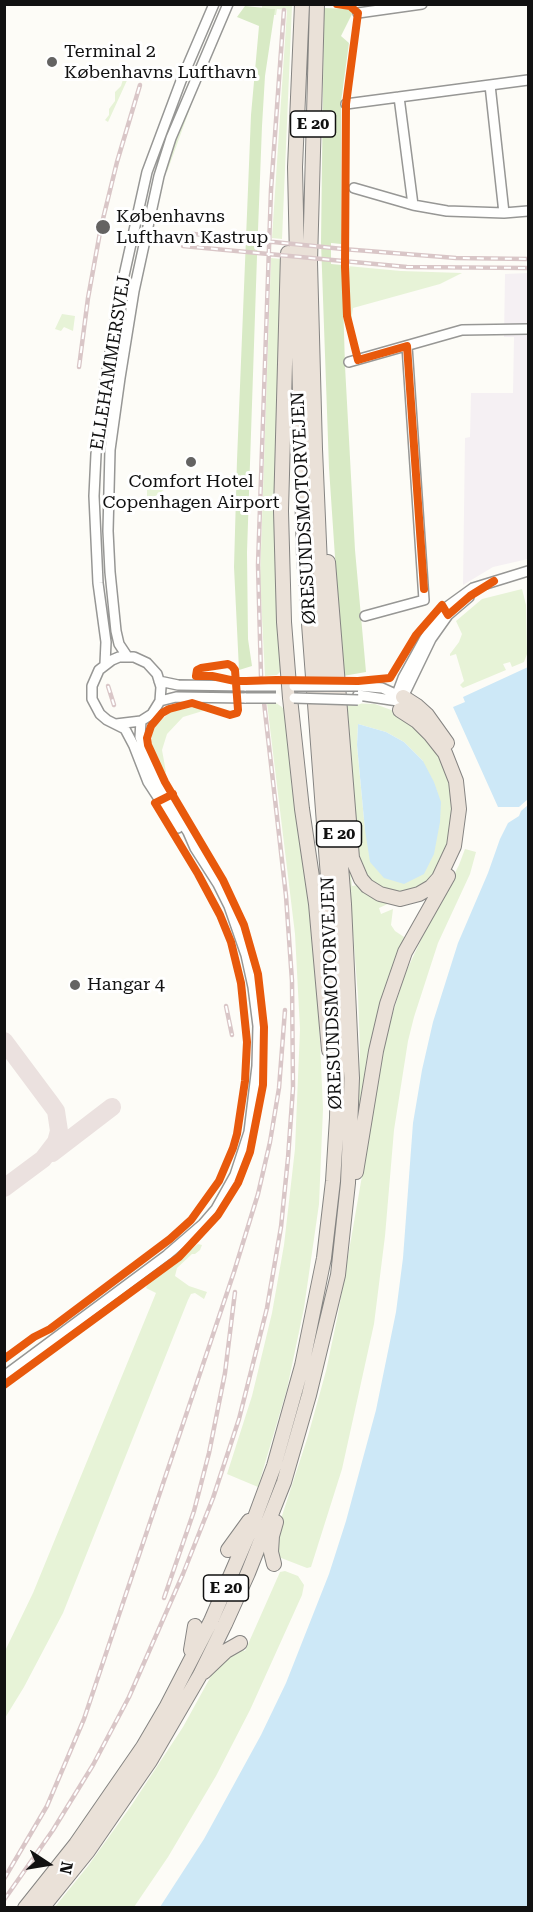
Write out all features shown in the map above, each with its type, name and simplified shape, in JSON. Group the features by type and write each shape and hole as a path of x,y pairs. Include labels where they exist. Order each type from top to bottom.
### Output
{"highway":[{"name":"ØRESUNDSMOTORVEJEN","path":"25,1908 103,1807 143,1747 182,1679 211,1621 262,1497 288,1420 318,1292 333,1181 338,1049 336,984 304,557 295,167 302,4"},
{"name":"ØRESUNDSMOTORVEJEN","path":"42,1908 88,1851 122,1803 173,1723 200,1675 248,1573 280,1493 309,1395 338,1275 351,1136 351,1025 323,635 315,449 310,262 317,4"},
{"path":"295,167 287,280 281,511 286,692 316,904 330,1052 328,1223"},
{"path":"315,393 352,858 367,886 380,894 400,899 424,892 443,872 456,838 459,809 456,781 445,753 399,701"},
{"path":"338,1275 376,1051 387,1004 405,952 455,862 464,828 465,795 454,756 441,732 427,715 417,706 399,701"},
{"path":"274,1564 271,1552 272,1536 279,1511 280,1493"},
{"path":"228,1550 249,1520 258,1499 262,1497"},
{"path":"182,1679 195,1626"},
{"path":"200,1675 240,1643"}],"street":[{"name":"ELLEHAMMERSVEJ","path":"105,664 106,642 98,583 95,529 96,454 121,289 147,172 181,81 214,4"},
{"name":"ELLEHAMMERSVEJ","path":"127,656 116,631 110,572 108,509 110,450 134,291 159,176 171,138 228,4"},
{"path":"358,12 422,4"},
{"path":"346,104 528,80"},
{"path":"181,81 193,85"},
{"path":"490,85 504,213"},
{"path":"399,97 414,206"},
{"path":"147,172 159,176"},
{"path":"354,188 414,206 447,211 504,213 528,211"},
{"path":"349,362 462,330 528,329"},
{"path":"365,616 424,600 407,346"},
{"path":"399,701 431,639 448,615 470,596 494,581 528,572"},
{"path":"116,724 141,721 152,714 160,701 159,681 147,663 127,656 105,664 94,678 92,699 100,714 107,720 126,729 153,790 186,841 195,848"},
{"path":"159,681 178,685 246,686 323,698 358,694 382,688 399,701"},
{"path":"160,701 176,697 246,698 286,692 358,694 381,702 399,701"},
{"path":"4,1376 188,1238 216,1209 244,1153 253,1109 258,1026 246,955 229,906 218,884 162,792 149,764 140,737 141,721"}],"shaded area":[{"path":"528,273 528,559 493,567 463,585 465,438 470,437 471,393 513,393 514,337 504,337 505,274"}],"green space":[{"path":"262,5 292,6 282,239 272,238 287,10 277,9 274,15 274,9 262,8"},
{"path":"245,6 275,9 265,76 257,256 247,552 248,639 252,666 239,670 234,567 237,460 251,115 259,26 237,17"},
{"path":"324,8 350,9 353,12 341,36 349,43 341,102 341,244 331,243 331,264 342,265 355,550 366,672 343,676 329,468 321,242"},
{"path":"124,76 129,76 108,122 105,120 115,101 115,92 121,86"},
{"path":"190,99 193,100 167,172 177,134"},
{"path":"271,258 281,259 276,483 282,663 281,671 277,675 265,676 260,578"},
{"path":"347,266 462,273 440,284 353,308 351,322"},
{"path":"62,314 75,316 73,331 64,327 61,331 55,329"},
{"path":"159,486 165,489 150,500 147,498 147,487"},
{"path":"522,589 526,605 527,654 524,662 512,667 510,662 503,664 506,670 463,688 460,685 464,681 456,654 450,656 462,634 456,621 482,599"},
{"path":"267,703 276,703 285,712 292,788 308,893 317,975 323,1109 319,1204 304,1308 287,1389 258,1487 227,1474 252,1396 272,1313 284,1245 295,1149 300,1029 295,934"},
{"path":"345,703 375,704 394,711 411,723 435,747 450,779 454,798 448,845 436,873 427,883 412,891 396,893 381,888 370,880 361,866 356,850","holes":["358,724 386,732 404,742 423,761 365,830 357,745"]},
{"path":"194,707 206,710 183,717 167,734 162,750 165,773 151,743 153,728 170,712"},
{"path":"465,849 476,852 470,874 438,943 408,1041 394,1130 385,1236 374,1324 342,1469 311,1567 307,1568 276,1556 278,1528 326,1371 387,1032 405,974"},
{"path":"347,857 349,857 352,886 358,885 394,901 379,908 381,914 393,909 391,925 395,931 407,939 358,1133 360,1050 358,996"},
{"path":"198,1244 202,1245 200,1250 177,1268 175,1276 189,1286 207,1292 204,1299 195,1293 191,1294 188,1300 63,1613 5,1718 5,1651 33,1593 156,1293 146,1288 148,1283"},
{"path":"285,1571 298,1576 304,1585 302,1595 250,1710 216,1776 168,1857 134,1907 54,1908 88,1866 131,1806 183,1727 216,1667 236,1648 245,1651 280,1572"}],"water":[{"path":"528,667 528,799 519,807 498,807 453,707 465,702 463,697"},
{"path":"358,724 386,732 404,742 423,761 441,802 434,854 424,874 404,884 384,878 370,862 357,745"},
{"path":"528,805 528,1907 160,1907 204,1839 261,1735 286,1683 329,1574 376,1410 396,1312 403,1258 413,1123 433,1022 458,943 500,839 508,823 519,816"}],"taxiway":[{"path":"4,1041 56,1111 59,1131 56,1142 43,1159 4,1188"},
{"path":"52,1153 112,1107"}],"railway":[{"path":"4,1900 53,1830 93,1765 129,1697 183,1574 213,1498 239,1419 267,1308 281,1227 293,1088 292,981 286,896 261,676 258,565 271,190 284,10"},
{"path":"79,367 88,298 101,227 140,85"},
{"path":"184,233 456,258 528,259"},
{"path":"183,246 407,267 528,268"},
{"path":"108,686 114,705"},
{"path":"226,1006 232,1035"},
{"path":"4,1879 47,1806 84,1719 234,1272 258,1194 270,1142 279,1088 285,1010"},
{"path":"164,1598 194,1511 209,1453 225,1373 235,1292"}],"cycle path":[{"path":"337,4 350,6 358,13 346,104 347,316 358,360 407,346 424,589"},
{"path":"4,1385 179,1257 218,1215 238,1183 250,1152 263,1085 264,1027 258,974 244,925 223,880 165,782 148,745 147,738 151,726 162,713 169,709 192,703 230,715 237,713 238,710 235,670 232,666 228,664 201,668 197,670 196,676 212,676 235,681 246,681 276,680 358,681 390,678 416,635 442,605 448,615 470,596 494,581"},
{"path":"4,1359 34,1337 50,1329 170,1239 191,1220 219,1181 233,1148 245,1081 247,1042 241,983 231,942 220,915 155,803 173,794"}],"place":[{"name":"Terminal 2 Københavns Lufthavn","path":"52,62"},
{"name":"Københavns Lufthavn Kastrup","path":"103,227"},
{"name":"Comfort Hotel Copenhagen Airport","path":"191,462"},
{"name":"Hangar 4","path":"75,985"}]}
